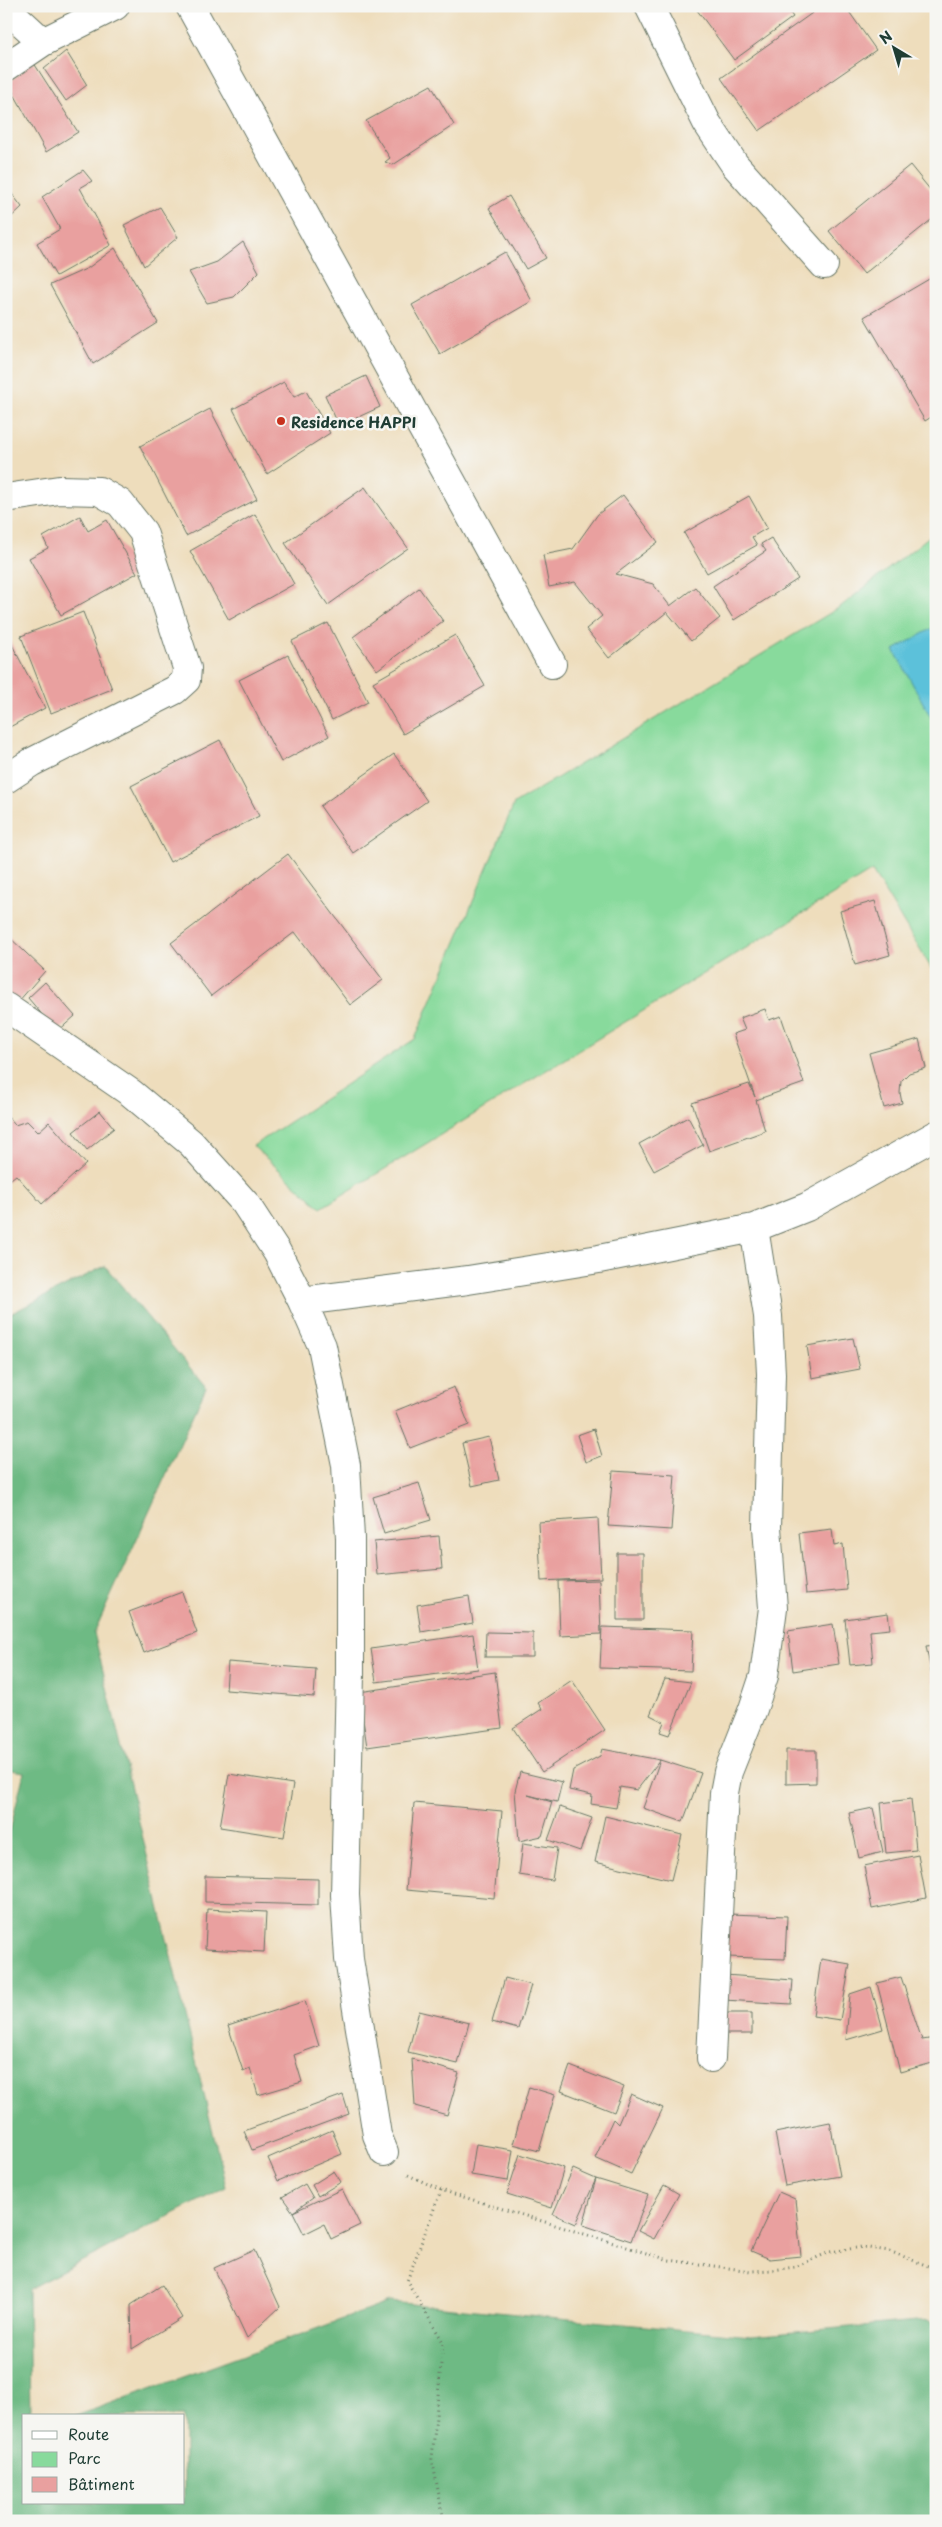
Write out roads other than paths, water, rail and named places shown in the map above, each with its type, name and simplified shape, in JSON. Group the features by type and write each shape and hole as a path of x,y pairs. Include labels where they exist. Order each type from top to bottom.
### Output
{"street":[{"path":"6,67 42,42 115,6"},
{"path":"190,6 552,664"},
{"path":"649,6 707,123 735,165 824,264"},
{"path":"6,8 42,42"},
{"path":"6,498 59,490 99,491 120,503 143,532 187,668 186,680 175,690 32,762 6,779"},
{"path":"6,1007 130,1093 191,1143 245,1203 277,1252 322,1346 346,1465 350,1538 345,1895 351,1968 377,2135 384,2152"},
{"path":"302,1301 468,1280 599,1259 754,1228 806,1207 936,1135"},
{"path":"711,2058 724,1792 728,1772 753,1710 764,1676 773,1608 766,1526 771,1374 768,1316 754,1228"}],"water":[{"path":"936,626 936,722 934,723 894,650"}],"place":[{"name":"Residence HAPPI","path":"281,421"}]}
